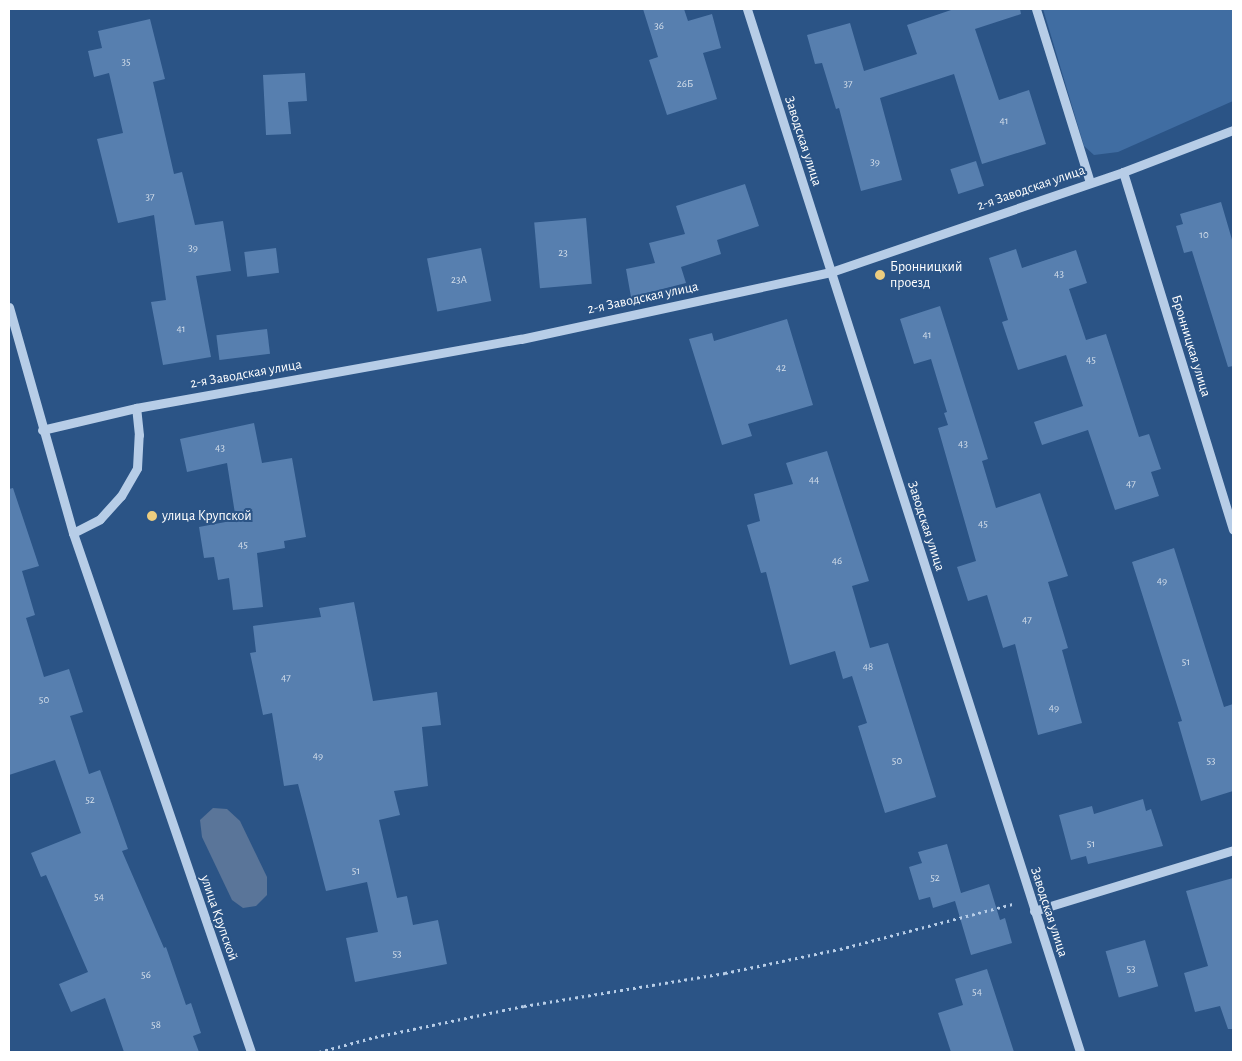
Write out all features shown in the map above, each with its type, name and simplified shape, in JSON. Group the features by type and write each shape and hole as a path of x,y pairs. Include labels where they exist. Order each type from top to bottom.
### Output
{"street":[{"name":"Заводская улица","path":"746,9 1080,1052"},
{"path":"1036,9 1090,182"},
{"name":"2-я Заводская улица","path":"42,430 136,408 521,339 831,272 1123,172 1233,130"},
{"name":"Бронницкая улица","path":"1123,172 1233,529"},
{"name":"улица Крупской","path":"9,306 42,430 73,533 250,1052"},
{"path":"73,533 100,519 121,496 137,468 139,435 136,408"},
{"path":"1034,911 1233,850"}],"path":[{"path":"319,1052 375,1036 524,1006 725,974 840,949 1030,899"}],"shaded area":[{"path":"1043,9 1233,9 1233,101 1118,152 1094,155 1084,146"},
{"path":"213,808 227,809 240,821 267,877 267,895 256,906 243,908 232,900 202,837 200,820"}],"building":[{"path":"643,9 684,9 688,21 712,14 721,48 703,53 717,99 667,115 649,60 658,57"},
{"path":"954,9 1020,9 1021,14 975,29 999,100 1029,90 1046,144 982,164 954,74 880,98 902,180 861,191 839,108 836,109 822,63 815,64 807,35 850,23 864,71 917,54 907,25"},
{"path":"150,19 165,79 153,82 174,174 182,172 195,225 223,221 231,271 196,276 211,357 163,365 151,302 166,300 154,215 118,223 97,139 123,133 109,73 94,77 88,51 102,48 98,31"},
{"path":"305,73 307,101 288,102 291,134 266,135 263,75"},
{"path":"976,161 984,186 958,194 950,169"},
{"path":"745,184 759,226 717,240 721,254 681,267 686,283 631,297 626,269 655,263 649,243 685,234 676,206"},
{"path":"1221,202 1233,243 1233,366 1228,367 1192,251 1184,253 1176,226 1183,224 1180,214"},
{"path":"586,218 592,284 540,288 534,223"},
{"path":"276,248 279,273 247,277 244,252"},
{"path":"481,248 491,301 437,312 427,258"},
{"path":"1016,249 1022,268 1076,250 1087,283 1069,289 1086,340 1106,334 1139,437 1149,434 1161,469 1151,472 1159,496 1115,510 1088,430 1042,445 1034,422 1083,406 1066,355 1018,370 1002,322 1008,320 989,258"},
{"path":"940,306 988,459 982,461 996,508 1040,493 1068,576 1048,582 1068,648 1062,650 1082,723 1038,735 1015,644 1003,648 987,595 968,601 957,567 976,561 938,428 948,425 944,413 947,412 931,359 914,364 900,319"},
{"path":"787,319 813,405 748,424 752,436 722,445 689,339 712,333 714,341"},
{"path":"267,329 270,354 219,360 216,335"},
{"path":"254,423 262,463 292,458 306,537 284,541 285,548 257,553 263,607 233,610 229,578 218,580 214,557 204,558 199,527 236,520 227,463 187,472 180,439"},
{"path":"827,451 869,581 852,586 870,648 888,643 936,797 885,813 858,726 867,723 852,676 843,679 835,651 790,665 766,572 761,573 747,525 760,521 754,494 793,484 786,463"},
{"path":"13,488 39,566 22,571 35,615 26,618 44,677 69,669 83,712 70,716 89,774 100,770 128,849 122,851 164,948 166,947 186,1005 191,1003 201,1033 193,1036 199,1052 124,1052 105,998 71,1012 59,984 88,972 46,875 41,877 31,853 81,833 55,760 9,775 9,489"},
{"path":"1174,548 1224,707 1233,704 1233,791 1201,801 1178,722 1182,721 1132,562"},
{"path":"354,602 373,701 437,692 441,725 422,727 428,786 394,791 400,815 379,820 397,898 407,896 413,925 438,920 447,964 355,982 346,938 378,932 367,882 326,891 298,784 284,786 272,713 263,715 250,653 256,652 253,626 321,617 319,608"},
{"path":"1143,799 1146,811 1151,809 1163,846 1088,864 1086,856 1071,860 1059,815 1092,806 1094,814"},
{"path":"947,844 961,893 989,884 1000,920 1005,918 1012,943 971,955 955,901 933,908 930,897 919,900 909,867 922,863 918,852"},
{"path":"1233,878 1233,1029 1228,1029 1220,1006 1195,1012 1184,973 1208,966 1186,891"},
{"path":"1145,940 1158,986 1119,997 1106,951"},
{"path":"987,969 1014,1052 951,1052 938,1013 963,1005 955,979"}],"place":[{"name":"Бронницкий проезд","path":"880,275"},
{"name":"улица Крупской","path":"152,516"}]}
